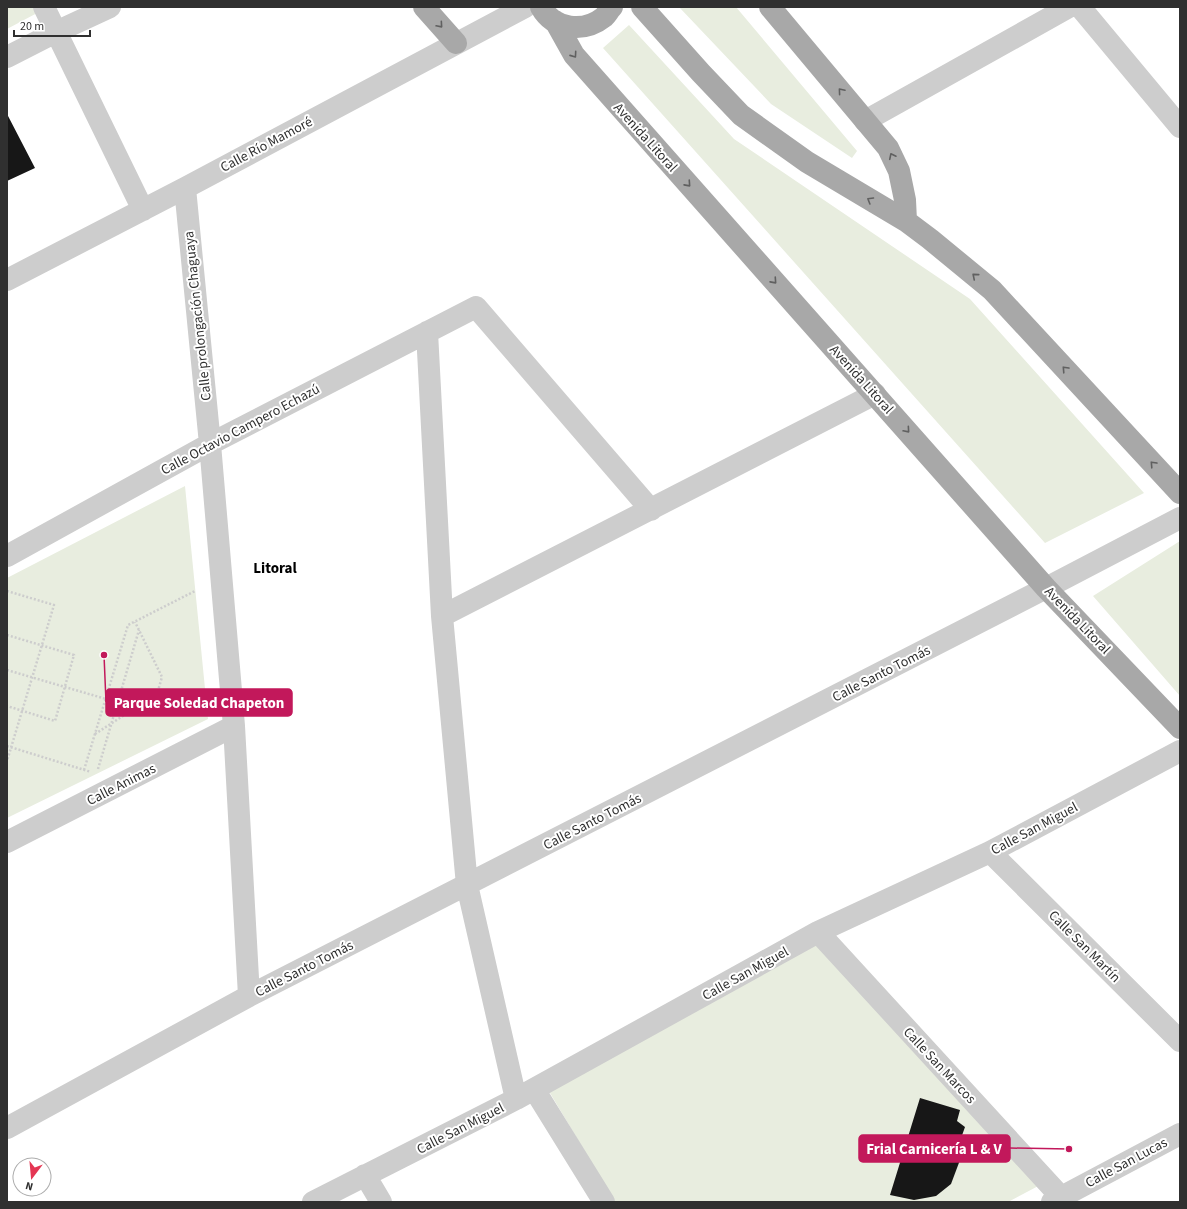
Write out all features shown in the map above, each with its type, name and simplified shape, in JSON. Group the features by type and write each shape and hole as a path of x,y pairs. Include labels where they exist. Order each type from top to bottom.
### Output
{"main road":[{"path":"424,7 456,43"},
{"path":"548,14 567,26 581,27 594,23 605,16 612,7"},
{"path":"642,7 741,115 807,162 906,221 992,290 1180,493"},
{"path":"770,7 888,148 899,171 905,200 906,221"},
{"name":"Avenida Litoral","path":"548,14 574,55 1046,588 1180,728"}],"street":[{"path":"44,7 143,210"},
{"path":"7,57 110,7"},
{"name":"Calle Río Mamoré","path":"7,280 185,188 525,7"},
{"path":"866,121 1069,7"},
{"path":"1080,7 1180,127"},
{"name":"Calle prolongación Chaguaya","path":"185,188 210,444 234,726 249,996"},
{"name":"Calle Octavio Campero Echazú","path":"7,556 210,444 476,307 651,510"},
{"path":"426,332 442,616 467,885 525,1094 604,1202"},
{"path":"442,616 875,394"},
{"name":"Calle Santo Tomás","path":"7,1128 249,996 1180,518"},
{"name":"Calle Animas","path":"7,842 234,726"},
{"name":"Calle San Miguel","path":"313,1202 525,1094 818,932 990,852 1180,752"},
{"name":"Calle San Martín","path":"990,852 1180,1040"},
{"name":"Calle San Marcos","path":"818,932 1057,1199"},
{"name":"Calle San Lucas","path":"1057,1199 1180,1134"},
{"path":"365,1175 381,1202"}],"path":[{"path":"7,591 54,605 7,761"},
{"path":"84,770 128,625 195,591"},
{"path":"95,735 157,694 162,677 135,622"},
{"path":"7,746 96,774 139,630"},
{"path":"7,635 74,655 55,721 7,706"},
{"path":"7,670 106,699"}],"shaded area":[{"path":"7,7 36,7 39,12 7,29"},
{"path":"679,7 736,7 857,151 852,158 771,104"},
{"path":"629,25 734,139 970,299 1144,493 1045,543 603,48"},
{"path":"185,486 208,719 7,818 7,578"},
{"path":"1180,541 1180,696 1093,596"},
{"path":"818,941 1042,1184 1008,1202 615,1202 547,1088"}],"building":[{"path":"7,114 35,168 7,181"},
{"path":"920,1098 960,1110 957,1121 965,1127 954,1158 960,1160 951,1184 936,1196 914,1200 890,1195"}],"place":[{"name":"Parque Soledad Chapeton","path":"104,655"},
{"name":"Frial Carnicería L & V","path":"1069,1149"}],"district":[{"name":"Litoral","path":"275,568"}]}
